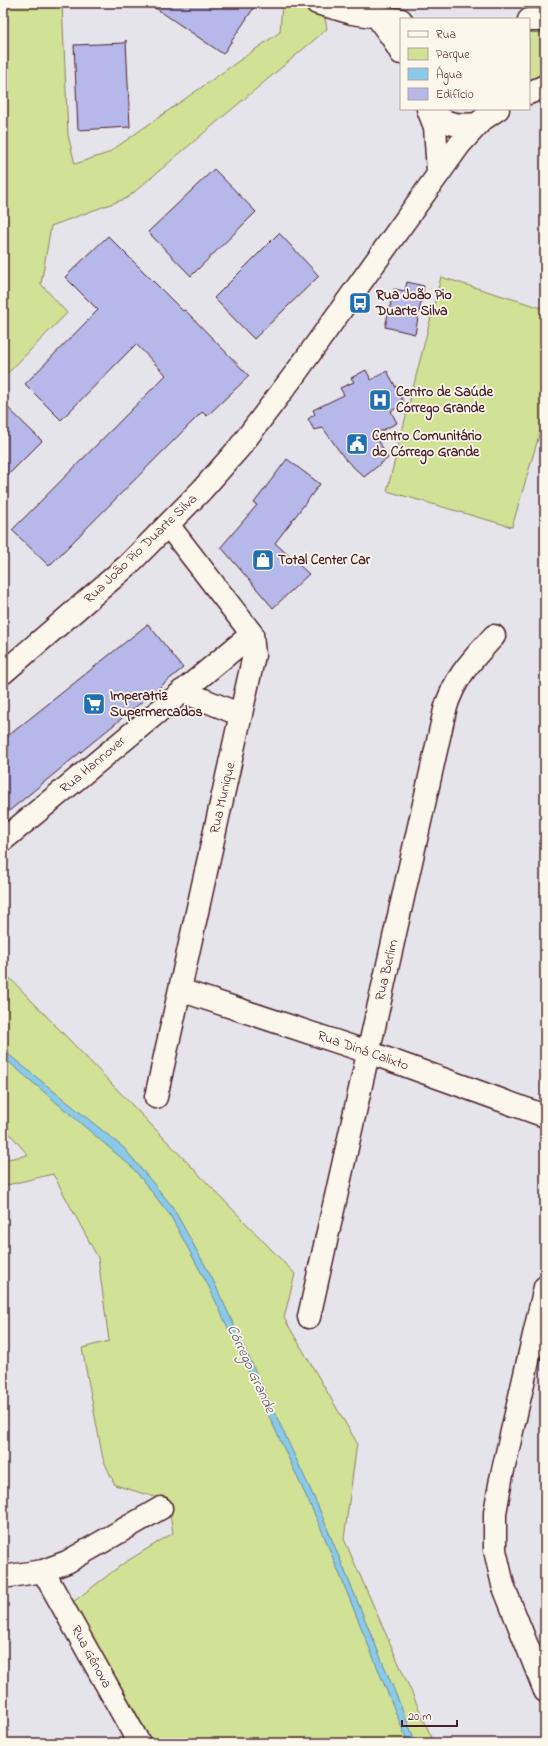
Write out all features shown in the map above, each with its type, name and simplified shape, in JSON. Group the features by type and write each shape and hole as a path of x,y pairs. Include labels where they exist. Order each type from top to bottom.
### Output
{"street":[{"path":"317,3 352,13 400,20"},
{"path":"377,17 400,51"},
{"path":"530,20 545,20"},
{"path":"429,110 444,122 460,126 478,124"},
{"path":"429,110 435,127 438,172"},
{"name":"Rua João Pio Duarte Silva","path":"3,673 128,565 201,491 263,416 438,172 469,132 497,110"},
{"path":"168,525 252,634"},
{"name":"Rua Hannover","path":"3,840 252,634"},
{"name":"Rua Munique","path":"156,1097 254,656 252,634"},
{"name":"Rua Berlim","path":"309,1317 450,692 462,671 494,636"},
{"path":"182,691 241,715"},
{"name":"Rua Diná Calixto","path":"180,990 368,1052 545,1116"},
{"path":"545,1287 501,1479 495,1514 495,1550 503,1585 545,1691"},
{"path":"3,1578 43,1571 67,1562 161,1508"},
{"name":"Rua Gênova","path":"43,1571 139,1743"}],"green space":[{"path":"3,3 62,3 68,135 75,164 108,153 280,32 282,3 292,3 325,18 327,29 127,198 51,226 41,284 67,313 3,378"},
{"path":"545,25 545,69 540,83 530,87 530,26"},
{"path":"441,277 545,309 545,415 512,527 387,491"},
{"path":"3,971 295,1274 284,1318 357,1443 344,1539 434,1743 153,1743 73,1602 124,1563 173,1533 168,1501 115,1485 103,1459 82,1348 109,1341 98,1258 53,1174 3,1186 3,1160 28,1155 3,1126"}],"water":[{"name":"Córrego Grande","path":"3,1050 124,1148 172,1206 212,1278 318,1506 416,1743 408,1743 320,1526 209,1287 170,1215 132,1167 3,1057"}],"building":[{"path":"148,3 257,3 223,54"},
{"path":"126,40 130,127 78,130 74,45 124,43"},
{"path":"214,169 256,212 191,276 148,232"},
{"path":"279,233 319,276 254,339 214,298"},
{"path":"108,236 183,311 185,310 249,376 207,416 202,412 49,566 12,530 166,375 136,344 61,420 25,384 98,310 65,277"},
{"path":"407,282 424,286 415,334 385,327 394,289 405,291"},
{"name":"Centro Comunitário do Córrego Grande","path":"366,370 371,380 387,371 405,404 391,411 397,423 375,434 388,458 364,477 345,459 323,428 314,430 308,419 315,414 313,410 344,395 340,388 354,382 351,378"},
{"path":"3,403 42,441 3,480"},
{"name":"Total Center Car","path":"287,459 320,484 275,543 309,574 273,608 221,547 257,505 254,503"},
{"name":"Imperatriz Supermercados","path":"148,624 183,668 3,816 3,740"}],"place":[{"name":"Rua João Pio Duarte Silva","path":"360,303"},
{"name":"Centro de Saúde Córrego Grande","path":"380,400"},
{"name":"Centro Comunitário do Córrego Grande","path":"357,444"},
{"name":"Total Center Car","path":"263,560"},
{"name":"Imperatriz Supermercados","path":"94,704"}]}
